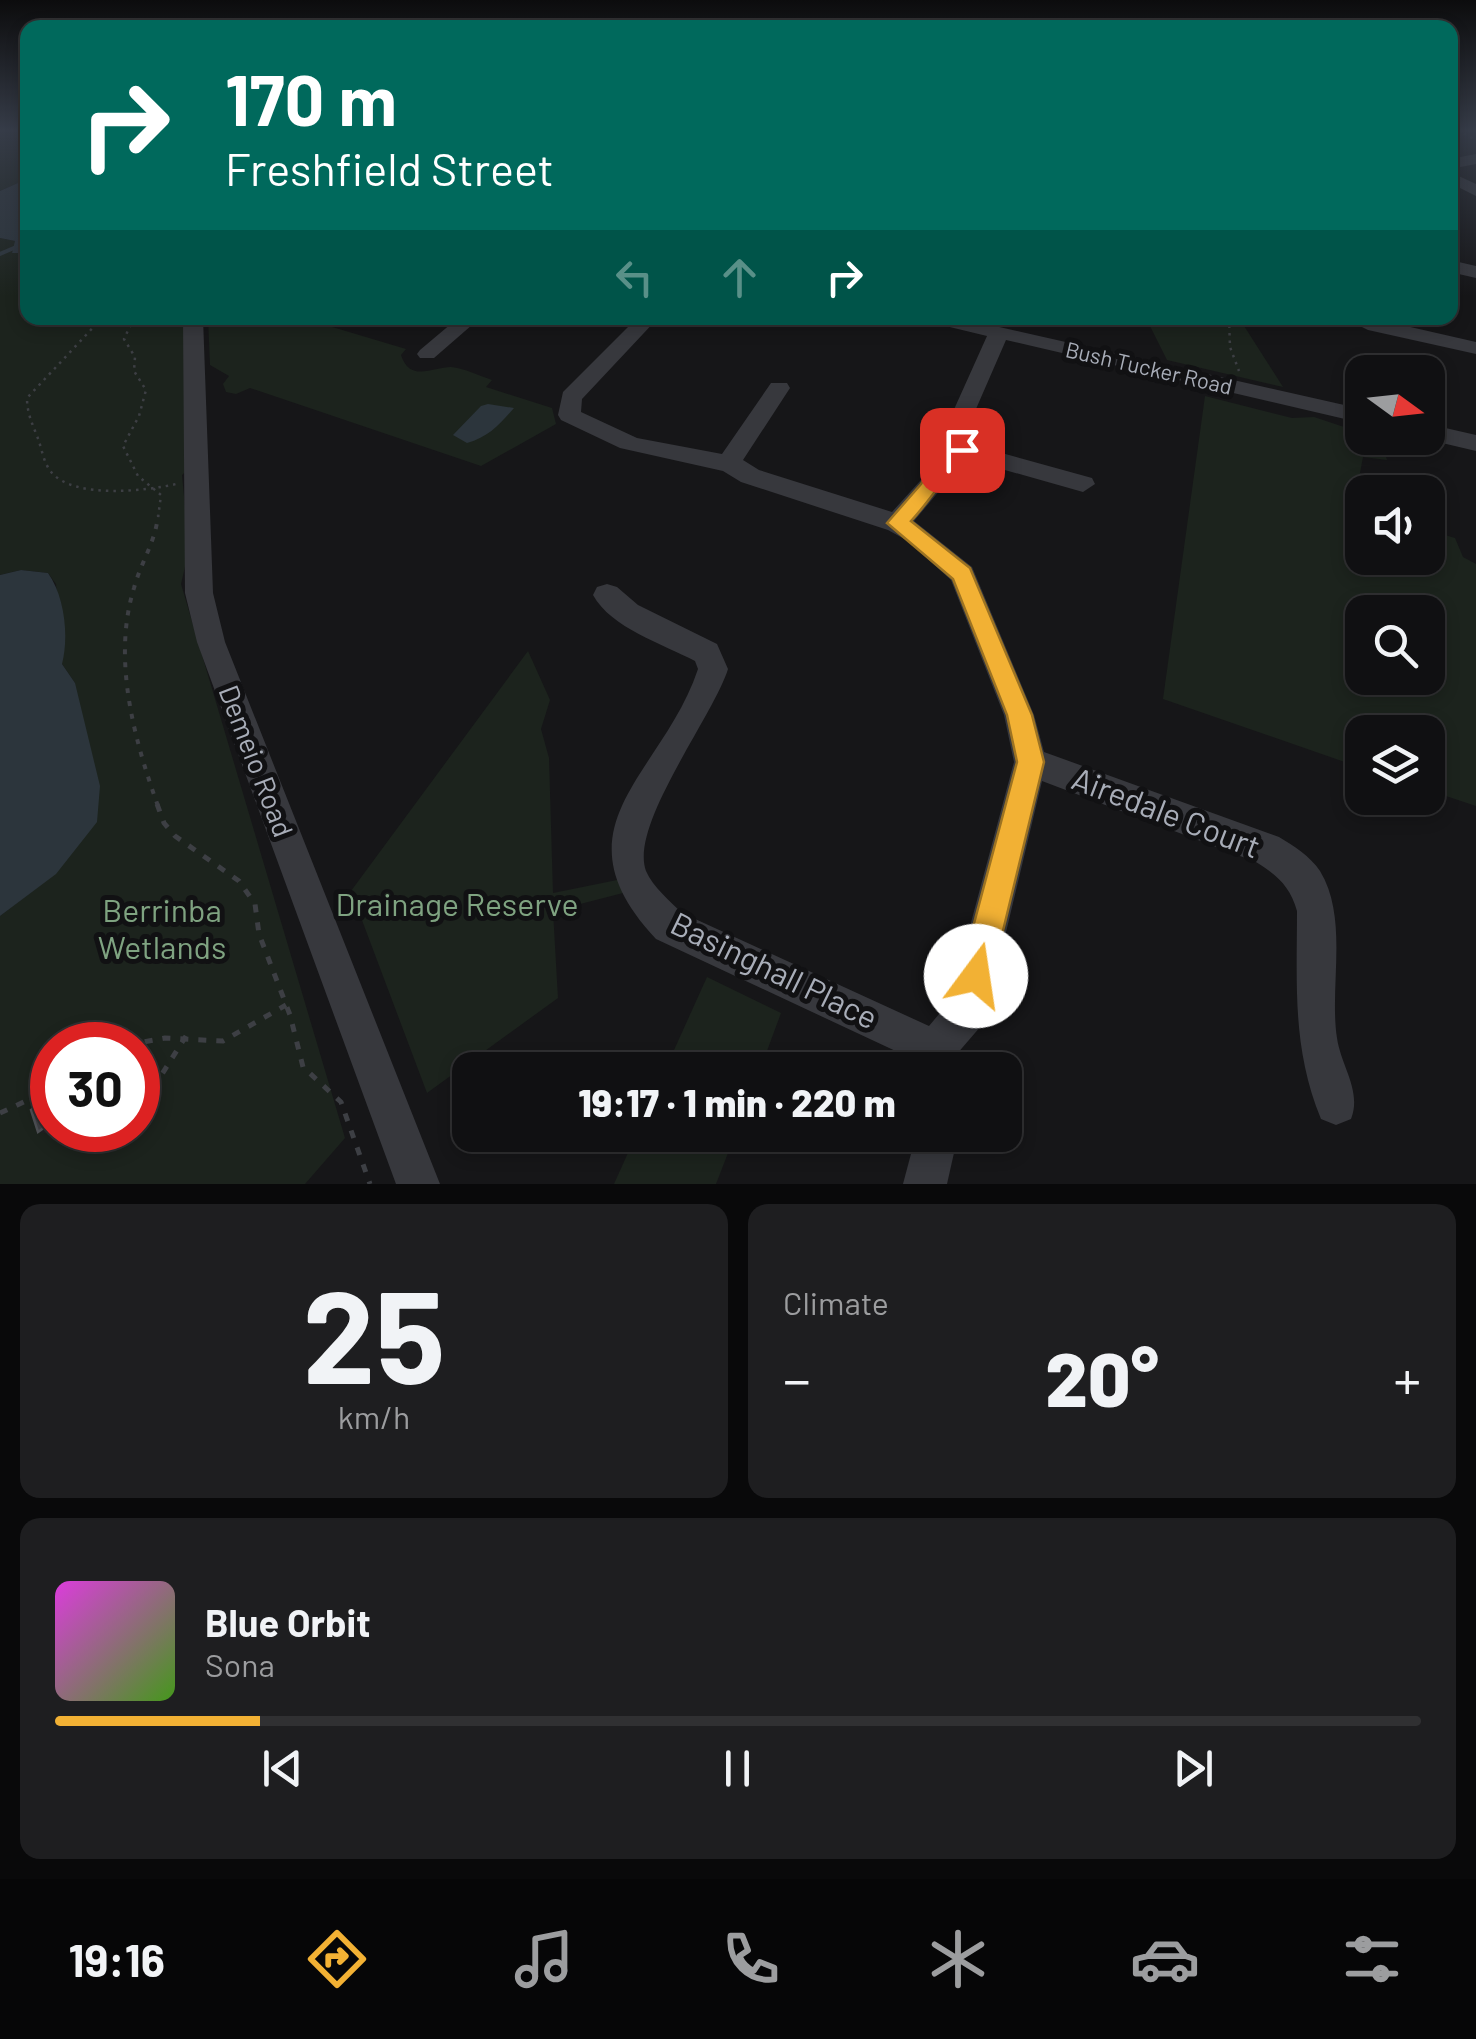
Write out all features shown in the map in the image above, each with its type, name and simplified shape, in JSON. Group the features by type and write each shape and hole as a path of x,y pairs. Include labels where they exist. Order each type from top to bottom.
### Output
{"street":[{"name":"Demeio Road","path":"193,325 199,593 211,642 418,1184"},
{"path":"427,354 462,325"},
{"path":"641,325 571,398 569,414 585,427 696,460 730,461 750,476 898,523 917,534 962,574 1020,715 1030,762 967,1012 941,1052"},
{"name":"Bush Tucker Road","path":"965,325 1345,412"},
{"path":"1373,325 1476,348"},
{"path":"962,450 958,425 999,333"},
{"path":"730,461 779,388"},
{"path":"1445,436 1476,444"},
{"path":"898,523 929,488 942,466 962,450"},
{"path":"962,450 1083,484"},
{"name":"Basinghall Place","path":"607,595 628,613 707,653 714,670 630,828 627,864 640,896 669,926 923,1052"},
{"name":"Airedale Court","path":"1030,762 1268,849 1307,883 1316,911 1317,1039 1336,1104"},
{"path":"925,1184 932,1152"}],"path":[{"path":"95,325 35,387 26,406 51,472 59,480 86,489 150,489"},
{"path":"131,325 124,340 136,356 134,371 146,386 146,394 136,428 123,446 125,456 150,489 161,495 156,539 134,586 127,616 126,676 138,752 164,823 175,836 238,881 255,904 259,934 286,1006 303,1067 341,1102 370,1184"},
{"path":"1229,325 1230,348 1242,379"},
{"path":"160,1037 221,1041 236,1038 251,1024 286,1006"},
{"path":"160,1077 186,1036"},
{"path":"1,1113 30,1099"}],"green space":[{"name":"Berrinba Wetlands","path":"0,238 16,241 12,253 20,253 20,325 187,325 189,468 182,475 189,549 181,584 345,1138 305,1184 0,1184 0,916 55,874 75,683 62,664 56,584 48,573 21,570 0,575"},
{"path":"208,325 330,325 406,349 401,355 410,369 423,372 456,368 492,380 486,387 552,408 556,424 481,466 250,388 236,394 226,392 223,384 229,376 210,365"},
{"path":"1150,325 1243,325 1283,387 1167,360"},
{"path":"1205,396 1292,418 1314,417 1345,427 1345,455 1385,455 1387,460 1363,457 1360,473 1364,475 1345,475 1345,575 1445,575 1445,535 1455,538 1463,557 1476,564 1476,806 1445,796 1445,715 1345,715 1345,762 1163,699"},
{"name":"Drainage Reserve","path":"528,651 550,700 541,729 549,758 553,893 622,879 623,893 553,911 558,998 484,1052 452,1052 452,1075 427,1093 351,891"},
{"path":"707,977 781,1013 767,1052 673,1052"},
{"path":"628,1152 728,1152 716,1184 614,1184"}],"shaded area":[{"path":"20,185 20,253 12,253 15,241 0,238 0,191"},
{"path":"481,406 514,408 482,437 467,443 453,435"},
{"path":"21,570 48,573 54,583 65,630 62,664 75,683 100,786 97,822 56,874 0,916 0,575"}],"waterway":[{"path":"0,254 20,245"}],"route":[{"path":"962,450 942,466 929,488 898,523 917,534 962,574 1020,715 1030,762 976,976"}]}
